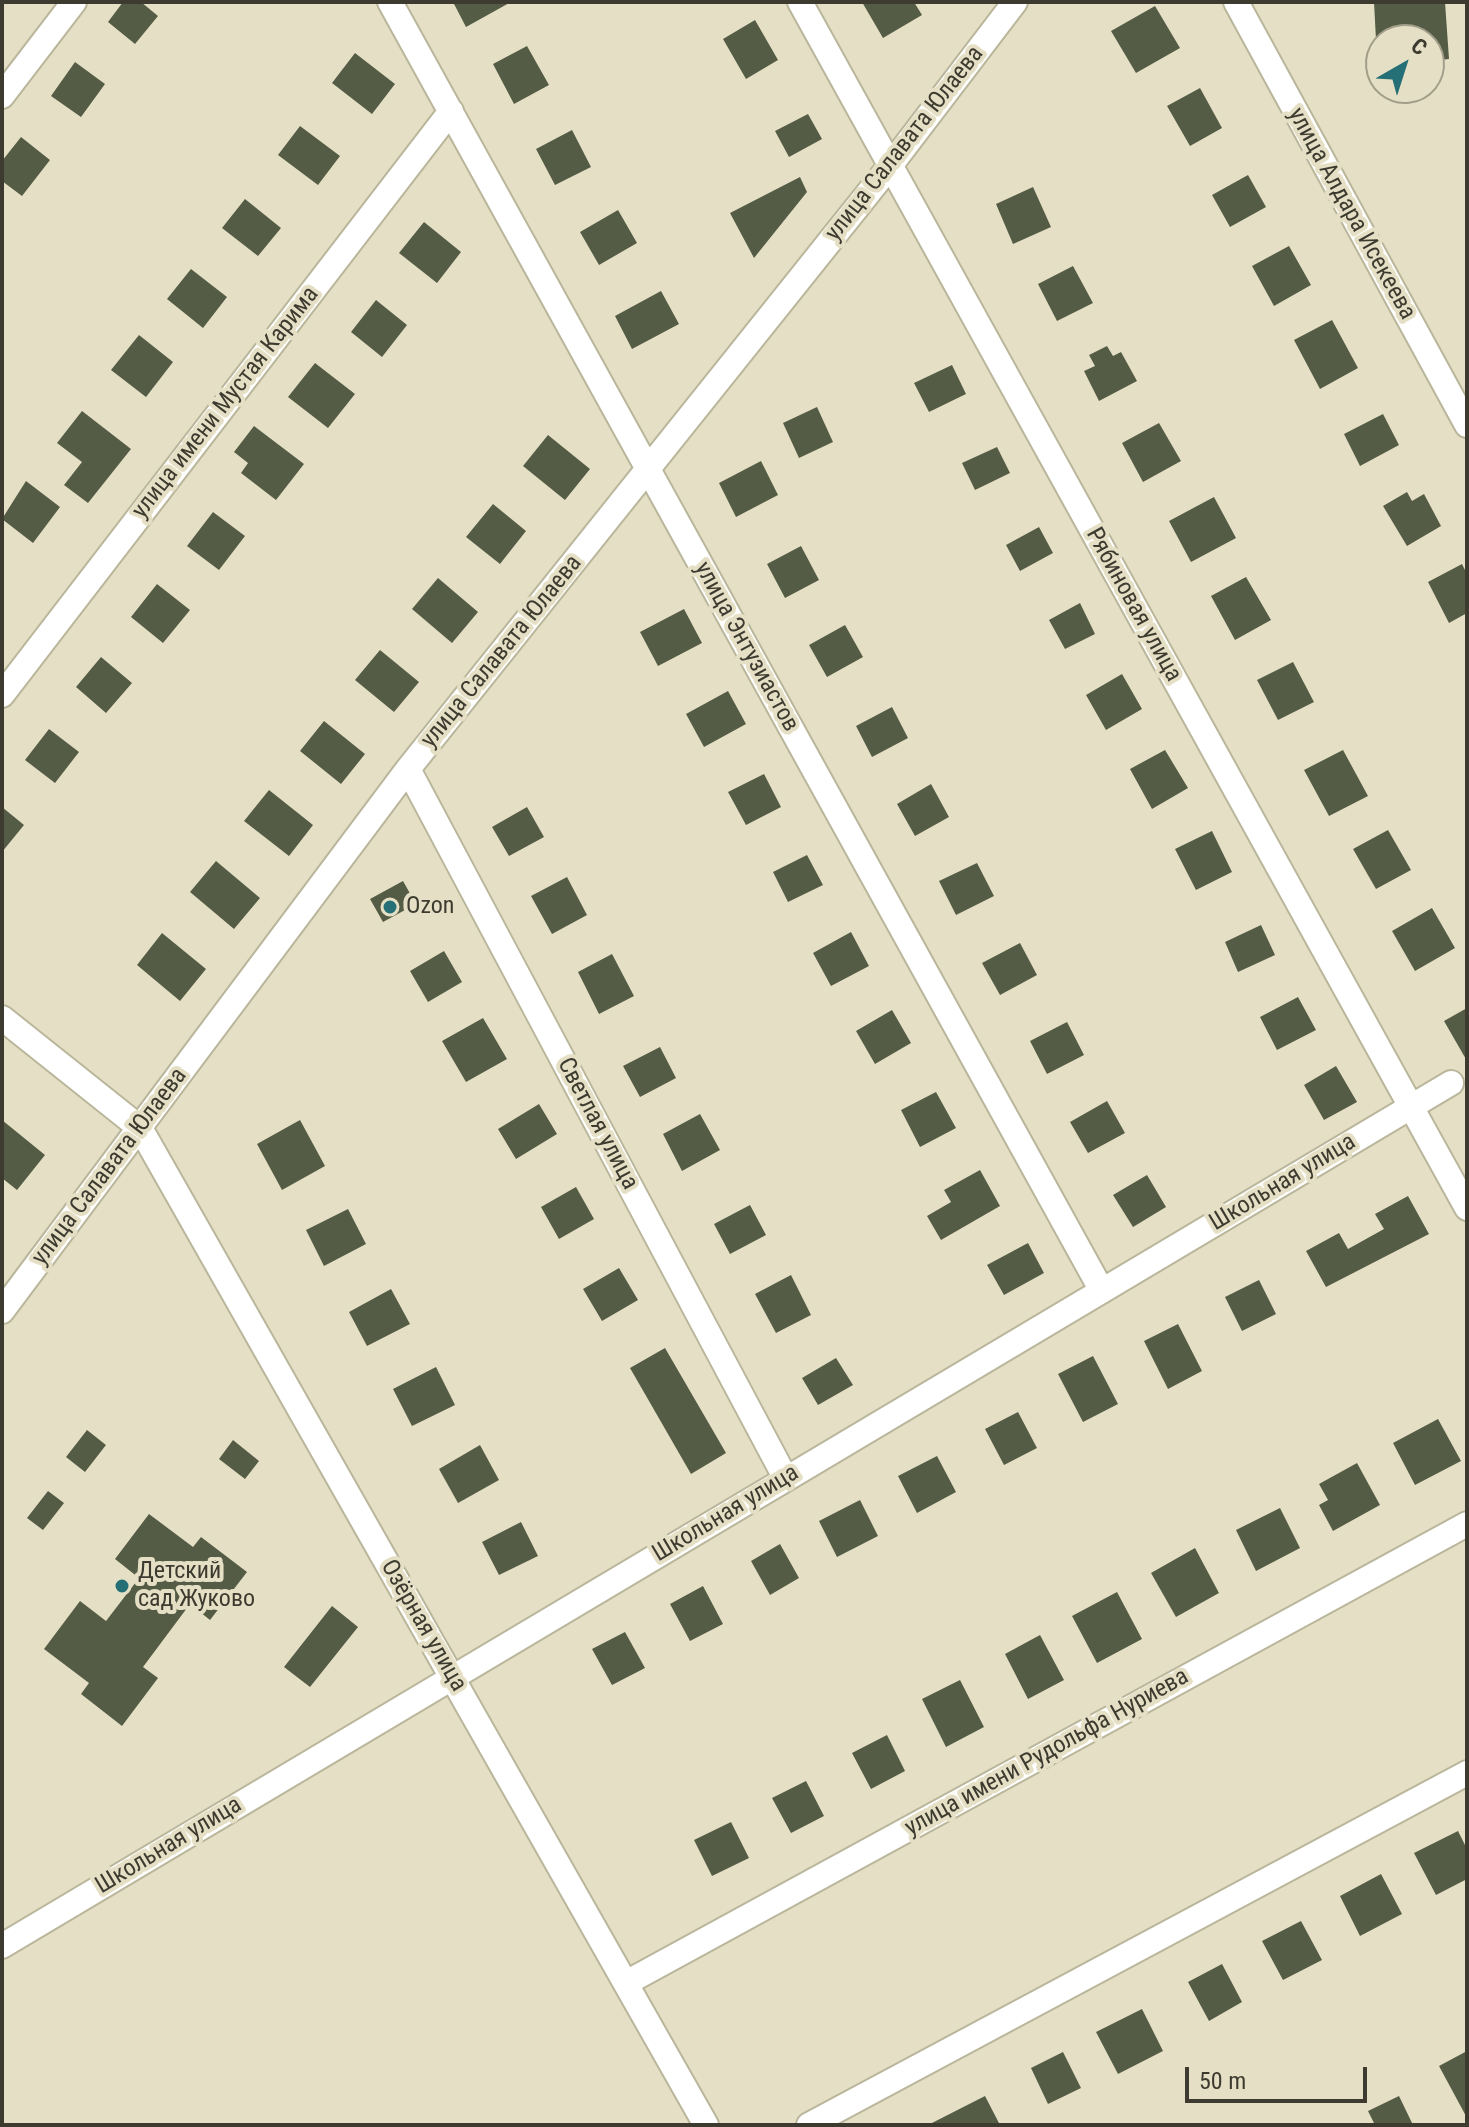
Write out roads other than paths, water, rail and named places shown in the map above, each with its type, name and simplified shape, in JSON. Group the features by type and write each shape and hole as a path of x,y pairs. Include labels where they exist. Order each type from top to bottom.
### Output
{"street":[{"path":"2,96 74,2"},
{"name":"улица Энтузиастов","path":"390,2 1102,1291"},
{"name":"Рябиновая улица","path":"800,2 1467,1208"},
{"name":"улица Салавата Юлаева","path":"2,1311 408,769 890,166 1015,2"},
{"name":"улица Алдара Исекеева","path":"1236,2 1467,425"},
{"name":"улица имени Мустая Карима","path":"2,695 451,111"},
{"name":"Светлая улица","path":"408,769 786,1479"},
{"path":"2,1018 140,1128"},
{"name":"Школьная улица","path":"2,1946 1451,1083"},
{"name":"Озёрная улица","path":"140,1128 706,2125"},
{"name":"улица имени Рудольфа Нуриева","path":"626,1983 1467,1524"},
{"path":"809,2125 1467,1773"}],"place":[{"name":"Ozon","path":"390,907"},
{"name":"Детский сад Жуково","path":"122,1586"}]}
